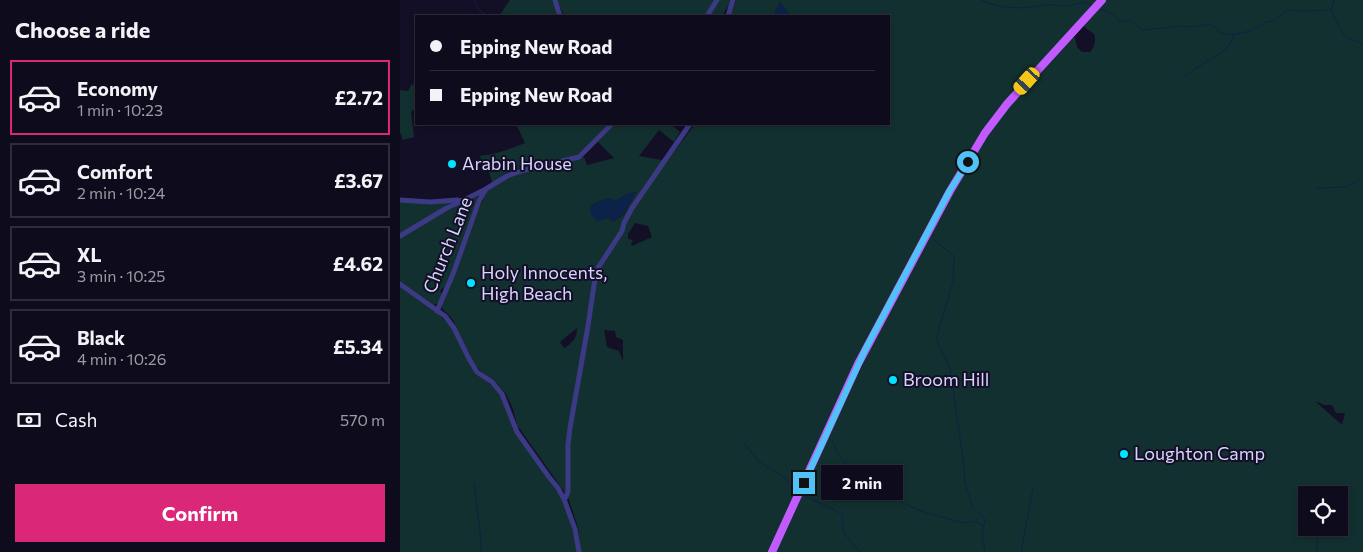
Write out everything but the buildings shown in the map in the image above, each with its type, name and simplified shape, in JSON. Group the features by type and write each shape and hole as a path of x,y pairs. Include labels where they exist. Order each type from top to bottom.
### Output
{"main road":[{"path":"772,552 862,356 950,190 1007,104 1102,0"}],"street":[{"path":"554,0 560,15"},
{"path":"708,15 717,0"},
{"path":"728,15 733,0"},
{"path":"400,236 445,209 486,189 507,176 579,157 611,125"},
{"path":"564,499 568,491 570,428 596,272 622,231 632,208 689,125"},
{"name":"Church Lane","path":"437,311 453,274 479,201 486,189"},
{"path":"400,200 419,202 462,201"},
{"path":"400,284 445,316 454,328 477,372 492,382 502,394 517,432 564,499 574,523 580,552"}],"green space":[{"path":"510,0 553,0 559,15 500,15"},
{"path":"557,0 732,0 723,15 564,15"},
{"path":"736,0 1098,0 998,109 952,180 926,229 769,552 581,552 578,528 568,497 517,425 513,409 506,394 469,357 453,320 442,308 487,192 512,174 584,157 587,165 614,158 598,142 614,125 671,125 680,132 674,142 659,130 639,156 667,161 694,125 890,125 890,15 724,15 733,9","holes":["636,192 624,214 613,222 590,206 601,200 615,201","635,223 648,226 652,237 632,246 633,240 628,239 628,234","577,328 574,340 564,348 560,342","604,330 615,331 616,337 623,340 623,361 619,351 607,347"]},
{"path":"1105,0 1363,0 1363,552 774,552 879,330 969,163 988,133 1010,105 1072,37 1075,38 1077,47 1082,52 1090,52 1092,50 1095,44 1094,34 1084,27 1090,16","holes":["1315,401 1324,405 1332,405 1336,413 1345,413 1342,425"]},
{"path":"415,84 415,110 411,112 414,137 403,140 400,132 400,90 408,91 411,85"},
{"path":"516,125 608,125 579,154 572,158 517,169 492,182 488,169 479,156 497,153 525,143"},
{"path":"482,194 446,289 442,288 440,292 444,294 439,303 434,305 400,281 400,237 422,223"},
{"path":"400,201 456,201 400,234"},
{"path":"400,285 445,320 456,336 471,367 499,393 513,423 553,481 566,506 577,552 400,552"}],"water":[{"path":"780,1 790,15 775,15 775,10"},
{"path":"636,192 624,214 613,222 607,218 597,222 590,213 590,206 601,200 611,198 615,201 626,194"}],"waterway":[{"path":"474,0 477,7 486,15"},
{"path":"981,0 997,6 1013,8 1049,5 1066,6 1082,3 1092,5"},
{"path":"1334,0 1331,10 1345,37 1363,45"},
{"path":"1098,8 1114,15 1120,22 1130,20 1142,30 1211,24 1220,32 1233,34 1248,31 1266,22 1274,21 1287,10 1331,10"},
{"path":"1183,77 1226,49 1234,34"},
{"path":"1317,188 1346,187 1363,178"},
{"path":"934,240 954,256 953,282 936,339 950,368 965,483 972,506 985,519 982,535 985,552"},
{"path":"832,441 839,456 856,475 882,486 899,501 923,512 964,523 976,521 983,526"},
{"path":"744,443 758,461 785,478 792,489 796,491"},
{"path":"474,483 481,552"},
{"path":"1021,552 1033,488"},
{"path":"801,494 842,514 843,532 860,552"},
{"path":"1317,536 1317,552"}],"place":[{"name":"Arabin House","path":"452,164"},
{"name":"Holy Innocents, High Beach","path":"471,283"},
{"name":"Broom Hill","path":"893,380"},
{"name":"Loughton Camp","path":"1124,454"}],"route":[{"path":"804,483 866,348 950,190 968,162"}]}
